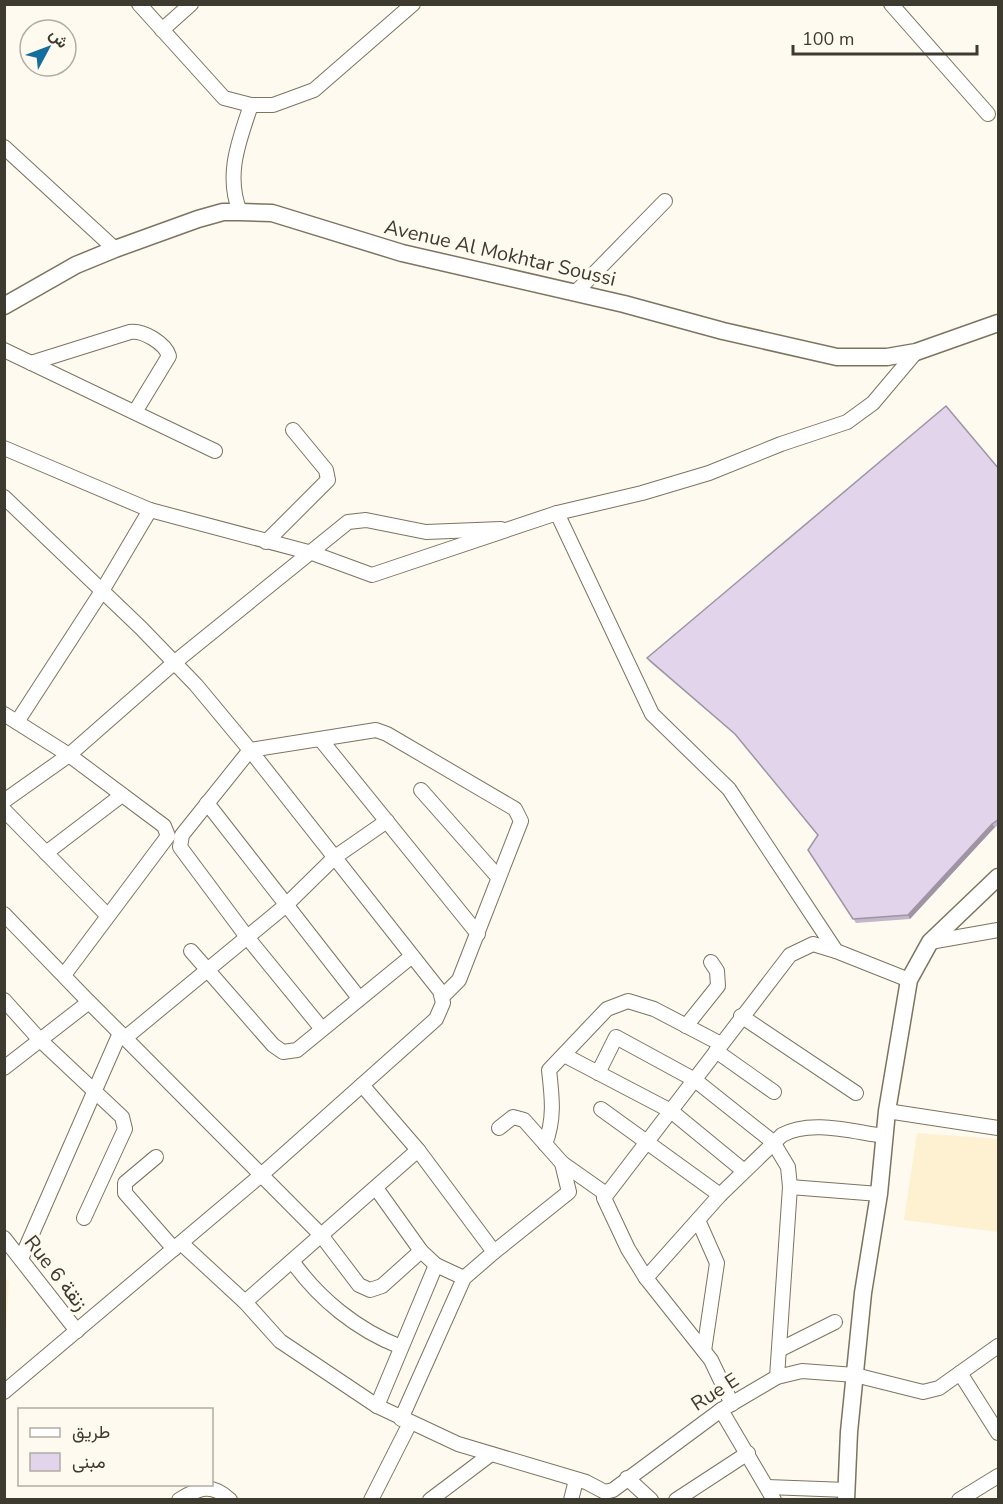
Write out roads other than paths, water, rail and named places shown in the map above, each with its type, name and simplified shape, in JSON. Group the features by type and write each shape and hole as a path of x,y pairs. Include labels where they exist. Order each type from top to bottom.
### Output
{"street":[{"path":"139,4 224,98 251,105 273,105 314,90 412,4"},
{"path":"162,30 190,4"},
{"path":"891,4 988,114"},
{"path":"240,212 232,193 234,164 251,105"},
{"path":"4,147 115,249"},
{"path":"576,292 665,201"},
{"name":"Avenue Al Mokhtar Soussi","path":"4,306 76,265 115,249 198,219 223,212 240,212 272,213 402,253 576,292 723,332 837,357 887,357 916,352 999,323"},
{"path":"31,363 130,332 142,332 165,350 169,356 135,412"},
{"path":"4,350 215,451"},
{"path":"4,448 150,510 312,553 372,575 556,513 642,493 709,473 782,444 847,422 873,403 916,352"},
{"path":"266,542 328,480 326,470 293,430"},
{"path":"4,497 175,662 250,750 442,997 442,1009 436,1019 260,1176 4,1392"},
{"path":"64,975 168,836 164,826 69,755 11,718 102,591 150,510"},
{"path":"556,513 652,714 729,789 836,951"},
{"path":"4,801 69,755 175,662 348,522 357,519 426,532 517,528"},
{"path":"322,1029 247,937 180,847 182,835 250,750 321,740 364,730 387,734 515,809 521,821 478,934 459,980 442,997"},
{"path":"321,740 478,934"},
{"path":"421,790 498,877"},
{"path":"46,853 122,795"},
{"path":"207,804 285,906 360,998"},
{"path":"4,810 107,915"},
{"path":"21,1259 122,1035 285,906 335,857 387,821"},
{"path":"909,980 813,944 790,955 606,1194 606,1206 617,1222 624,1241 646,1278 704,1351 726,1407 769,1495 846,1495 863,1293 879,1194 887,1111 909,980 930,942 999,877"},
{"path":"4,914 260,1176 321,1235 359,1285 370,1290 382,1286 421,1251"},
{"path":"930,942 999,930"},
{"path":"191,951 273,1045 283,1052 297,1050 412,956"},
{"path":"686,1026 718,986 717,971 711,962"},
{"path":"4,1000 40,1040 122,1117 125,1129 84,1218"},
{"path":"545,1144 552,1128 553,1102 549,1070 607,1009 628,1001 654,1009 686,1026 718,1047 774,1092"},
{"path":"4,1068 89,1002"},
{"path":"741,1016 856,1093"},
{"path":"593,1024 695,1080 773,1142 788,1167 790,1187 781,1349 777,1377"},
{"path":"598,1073 616,1037"},
{"path":"564,1055 671,1111 744,1171"},
{"path":"362,1085 418,1150 494,1251"},
{"path":"601,1109 646,1144 720,1195"},
{"path":"887,1111 999,1128"},
{"path":"499,1128 513,1118 524,1120 562,1163 606,1194"},
{"path":"646,1278 720,1195 773,1142 791,1130 800,1127 884,1136"},
{"path":"245,1302 418,1150"},
{"path":"156,1157 125,1183 125,1193 177,1246 245,1302 280,1341 377,1406 405,1421 458,1444 576,1480 571,1500"},
{"path":"371,1500 465,1278 494,1251 568,1192 562,1163"},
{"path":"790,1187 879,1194"},
{"path":"376,1188 421,1251 436,1265 465,1278"},
{"path":"698,1220 717,1263 704,1351"},
{"name":"Rue 6 زنقة","path":"4,1238 76,1331"},
{"path":"292,1261 311,1287 333,1306 384,1341 400,1347"},
{"path":"377,1406 436,1265"},
{"path":"781,1349 835,1322"},
{"name":"Rue E","path":"576,1480 586,1482 601,1492 613,1490 726,1407 777,1377 802,1371 855,1375 923,1392 939,1388 996,1353"},
{"path":"960,1373 999,1433"},
{"path":"676,1500 748,1453"},
{"path":"433,1499 491,1454"},
{"path":"959,1500 999,1476"},
{"path":"627,1478 651,1500"},
{"path":"179,1500 206,1487 218,1490 230,1500"}]}
